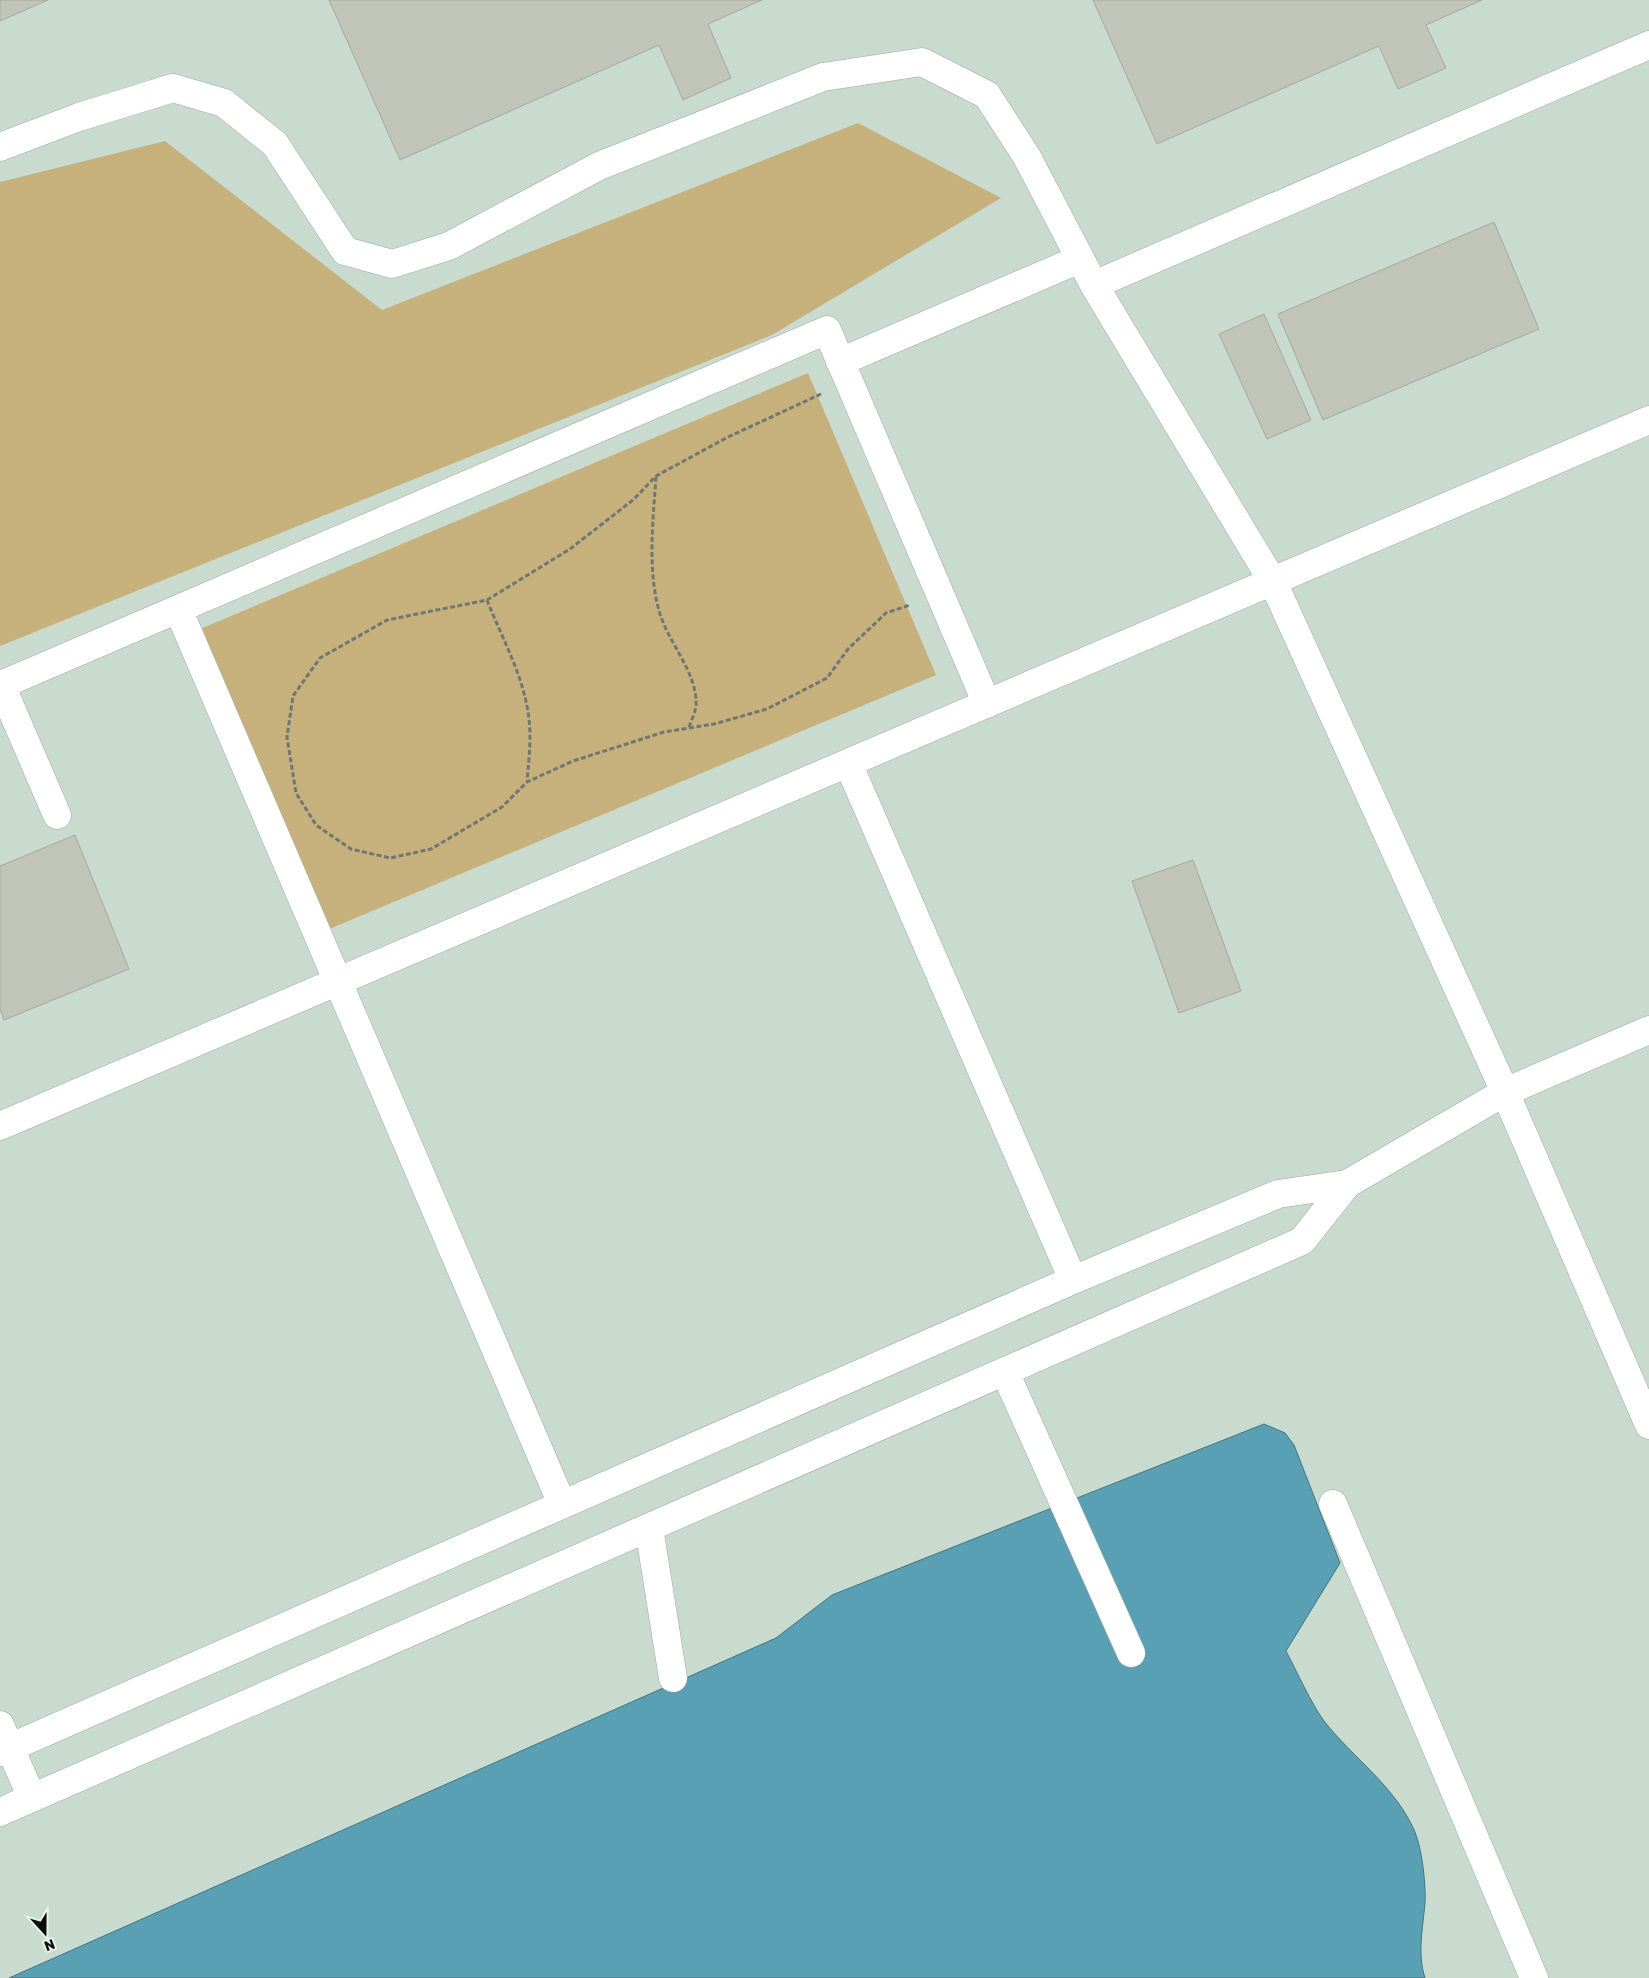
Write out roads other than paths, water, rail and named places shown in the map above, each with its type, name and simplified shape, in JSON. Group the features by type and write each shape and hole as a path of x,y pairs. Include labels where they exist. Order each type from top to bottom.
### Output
{"lane":[{"path":"1094,285 1649,45"},
{"path":"0,147 79,117 173,88 224,102 275,144 345,251 392,264 449,246 598,166 823,77 922,62 987,95 1027,157 1094,285 1273,582 1505,1092 1649,1425"},
{"path":"844,371 1080,258"},
{"path":"57,815 1,685 827,330 988,704"},
{"path":"0,1126 1649,420"},
{"path":"178,609 562,1504"},
{"path":"848,763 1073,1280"},
{"path":"0,1812 1302,1241 1347,1184 1505,1092 1649,1030"},
{"path":"32,1798 3,1741 562,1504 1073,1280 1278,1194 1347,1184"},
{"path":"1005,1372 1131,1653"},
{"path":"1333,1504 1534,1978"},
{"path":"649,1528 672,1678"}],"water":[{"path":"1264,1424 1285,1433 1294,1445 1340,1563 1286,1651 1319,1714 1335,1735 1386,1787 1407,1816 1415,1832 1422,1857 1425,1886 1421,1960 1425,1978 9,1978 776,1638 832,1595"}]}
